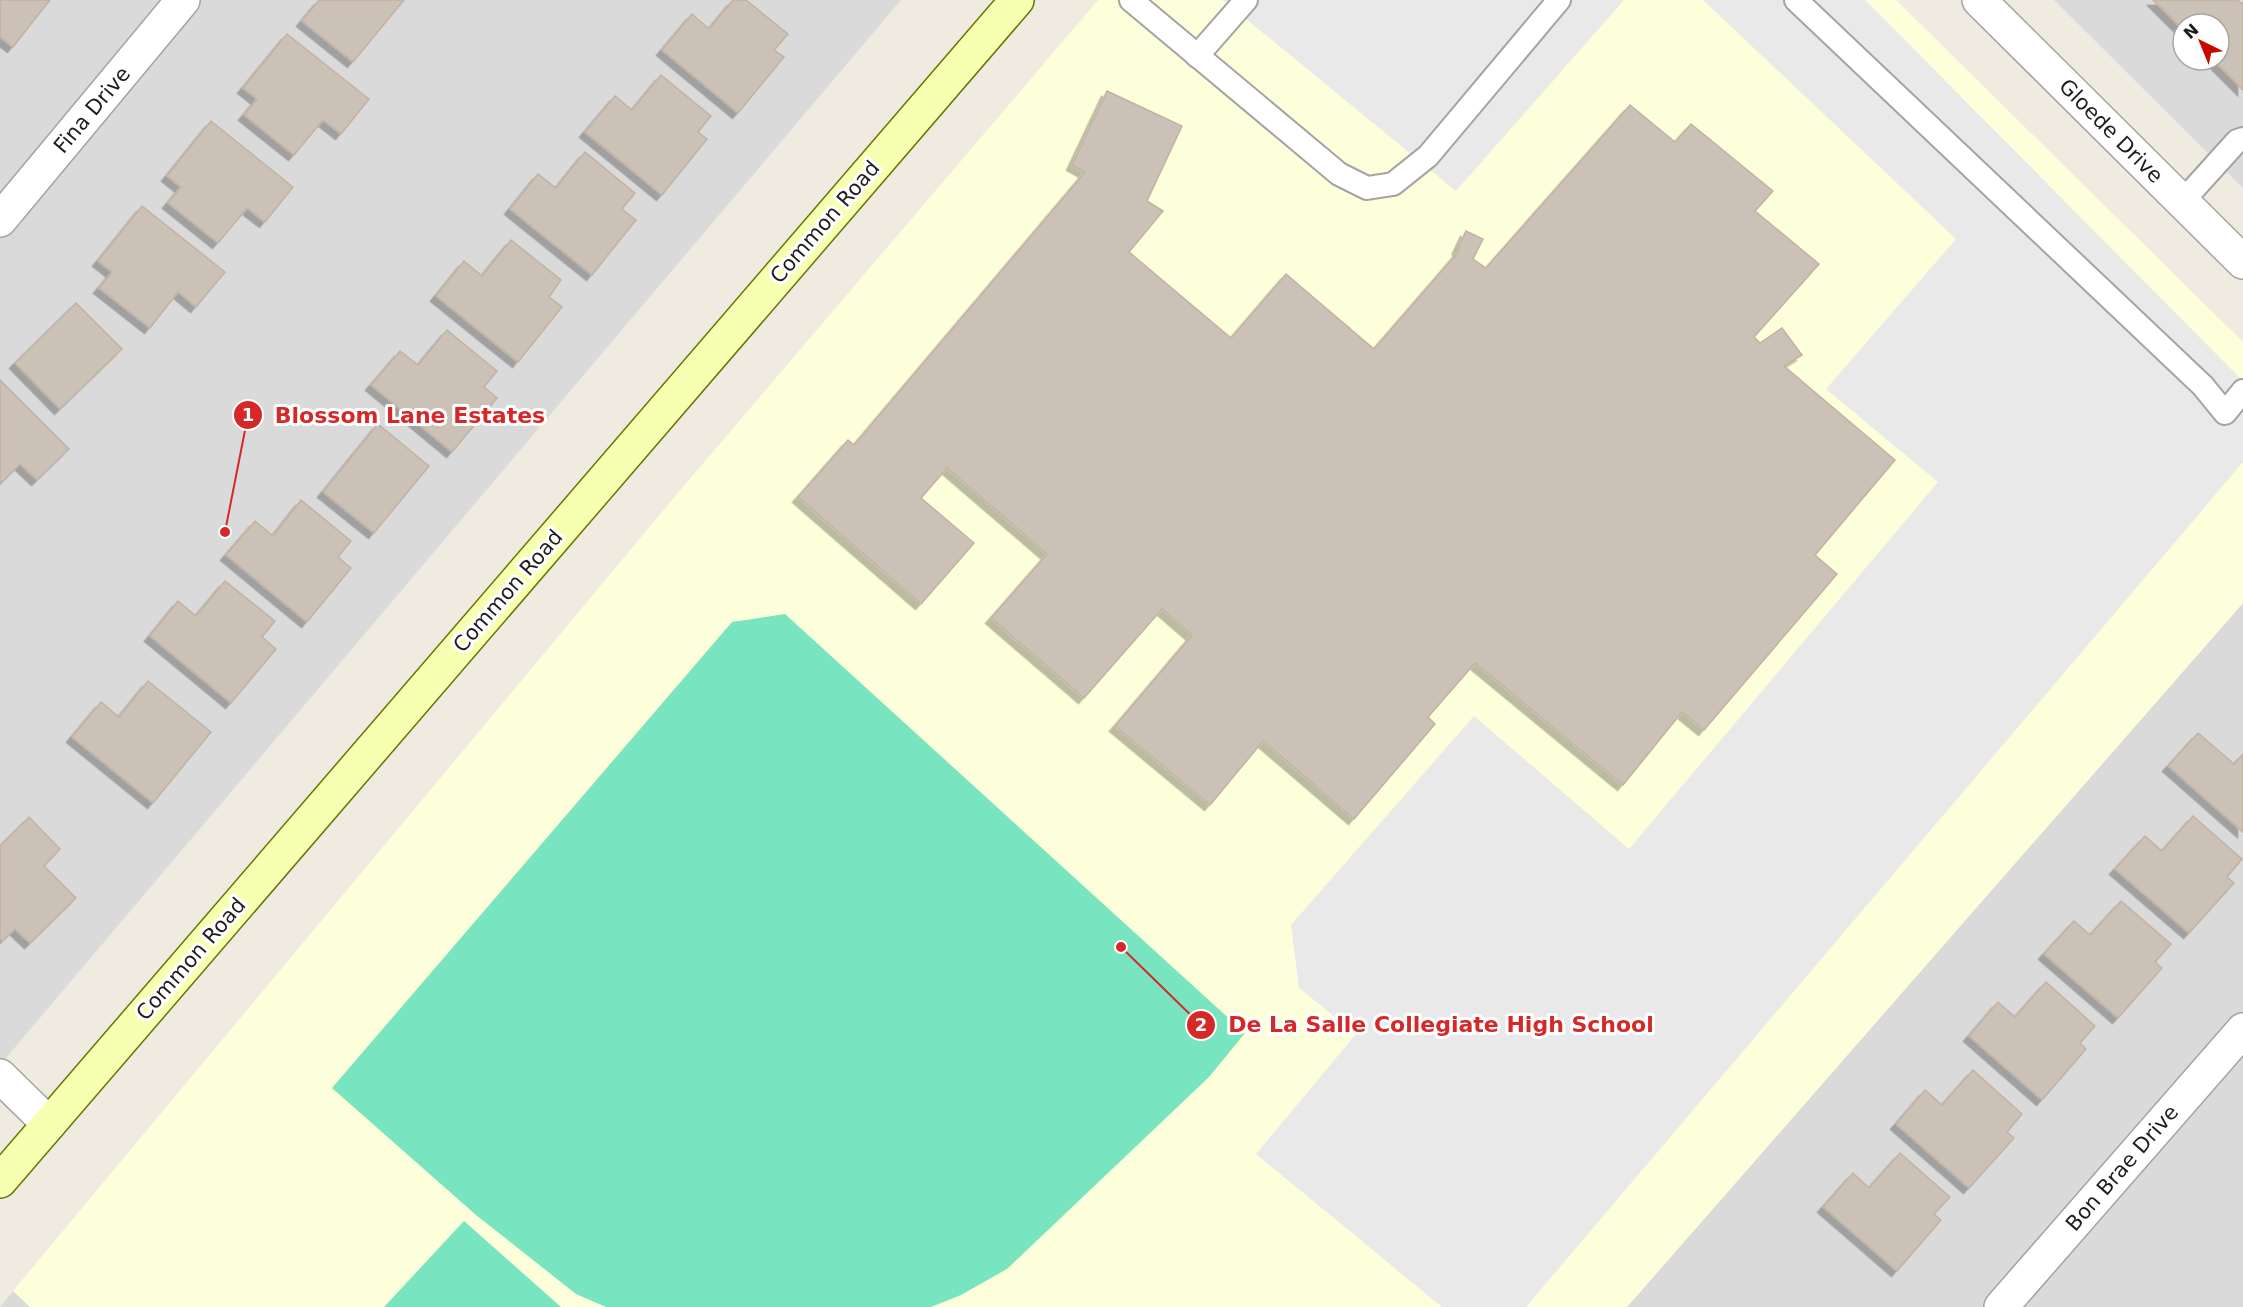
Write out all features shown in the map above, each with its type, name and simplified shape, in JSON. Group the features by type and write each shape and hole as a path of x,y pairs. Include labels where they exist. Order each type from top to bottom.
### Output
{"street":[{"name":"Fina Drive","path":"0,220 183,0"},
{"name":"Common Road","path":"0,1181 1017,0"},
{"name":"Gloede Drive","path":"1979,0 2243,262"},
{"name":"Bon Brae Drive","path":"2001,1307 2243,1030"},
{"path":"0,1076 49,1124"}],"lane":[{"path":"1131,0 1340,174 1367,188 1393,184 1428,156 1559,0"},
{"path":"1197,56 1246,0"},
{"path":"1796,0 2204,386 2225,413 2243,391"},
{"path":"2182,202 2236,141 2243,139"}],"shaded area":[{"path":"0,0 901,0 0,1065"},
{"path":"1098,0 1896,0 2243,342 2243,603 1627,1307 30,1307 13,1291 666,507"},
{"path":"1223,0 1624,0 1456,191"},
{"path":"1703,0 1865,0 2243,381 2243,462 1526,1307 1442,1307 1256,1154 1356,1034 1299,988 1291,925 1474,716 1629,849 1938,482 1826,389 1956,239"},
{"path":"2054,0 2243,0 2243,188"},
{"path":"2243,603 2243,1307 1627,1307"},
{"path":"13,1291 30,1307 0,1307"}],"green space":[{"path":"785,614 1245,1033 1209,1077 1007,1269 961,1295 931,1307 606,1307 576,1294 476,1215 332,1088 732,622"},
{"path":"464,1221 561,1307 384,1307"}],"building":[{"path":"0,0 50,0 13,47 0,37"},
{"path":"319,0 404,0 353,62 302,21"},
{"path":"733,0 746,0 788,34 774,50 784,57 738,113 662,50 692,14 709,29"},
{"path":"2153,0 2238,0 2242,4 2243,2 2243,90 2225,72 2231,72 2231,12 2171,12 2171,18"},
{"path":"287,34 369,99 341,134 323,120 294,155 244,115 257,99 243,88"},
{"path":"661,75 711,116 698,132 707,139 662,195 585,132 615,96 632,110"},
{"path":"1107,91 1182,126 1147,201 1163,211 1129,252 1231,338 1286,274 1374,349 1458,252 1466,231 1483,239 1473,259 1486,268 1630,105 1675,142 1691,124 1773,191 1755,211 1819,264 1754,337 1760,343 1782,328 1802,355 1784,366 1895,460 1815,555 1837,574 1704,730 1682,712 1623,785 1475,663 1428,717 1435,724 1354,819 1263,741 1210,805 1115,726 1192,635 1162,609 1084,698 991,618 1047,554 947,468 921,498 974,543 921,604 798,497 848,440 854,445 1085,172 1072,165"},
{"path":"211,121 293,187 265,222 247,208 218,243 168,203 181,187 167,176"},
{"path":"585,152 635,193 622,209 636,220 592,275 510,209 538,174 556,188"},
{"path":"142,206 225,272 196,307 178,292 150,328 99,288 112,272 98,261"},
{"path":"511,240 561,280 549,297 562,307 518,362 436,296 464,261 482,276"},
{"path":"76,303 122,349 60,409 15,363"},
{"path":"447,330 497,371 484,387 497,398 452,452 371,385 400,351 418,365"},
{"path":"0,380 69,449 37,480 20,464 0,484"},
{"path":"378,424 429,466 374,533 323,492"},
{"path":"301,500 351,541 338,557 351,568 307,622 226,555 255,521 273,536"},
{"path":"225,581 275,621 262,637 276,649 231,703 150,636 178,601 196,616"},
{"path":"148,681 211,732 153,803 72,737 101,702 119,717"},
{"path":"2198,733 2234,764 2243,754 2243,832 2168,766"},
{"path":"2193,816 2242,859 2227,877 2234,883 2189,933 2115,869 2145,836 2162,851"},
{"path":"29,817 60,849 44,866 76,898 30,943 15,929 2,941 0,939 0,846"},
{"path":"2121,901 2171,944 2155,962 2162,968 2118,1018 2044,954 2074,921 2090,935"},
{"path":"2046,982 2095,1026 2080,1043 2086,1049 2042,1100 1969,1036 1998,1002 2015,1017"},
{"path":"1973,1070 2022,1114 2007,1132 2014,1138 1969,1188 1896,1124 1925,1090 1942,1105"},
{"path":"1900,1153 1950,1197 1934,1214 1941,1220 1897,1271 1823,1207 1853,1173 1869,1188"}],"place":[{"name":"Blossom Lane Estates","path":"225,532"},
{"name":"De La Salle Collegiate High School","path":"1121,947"}]}
